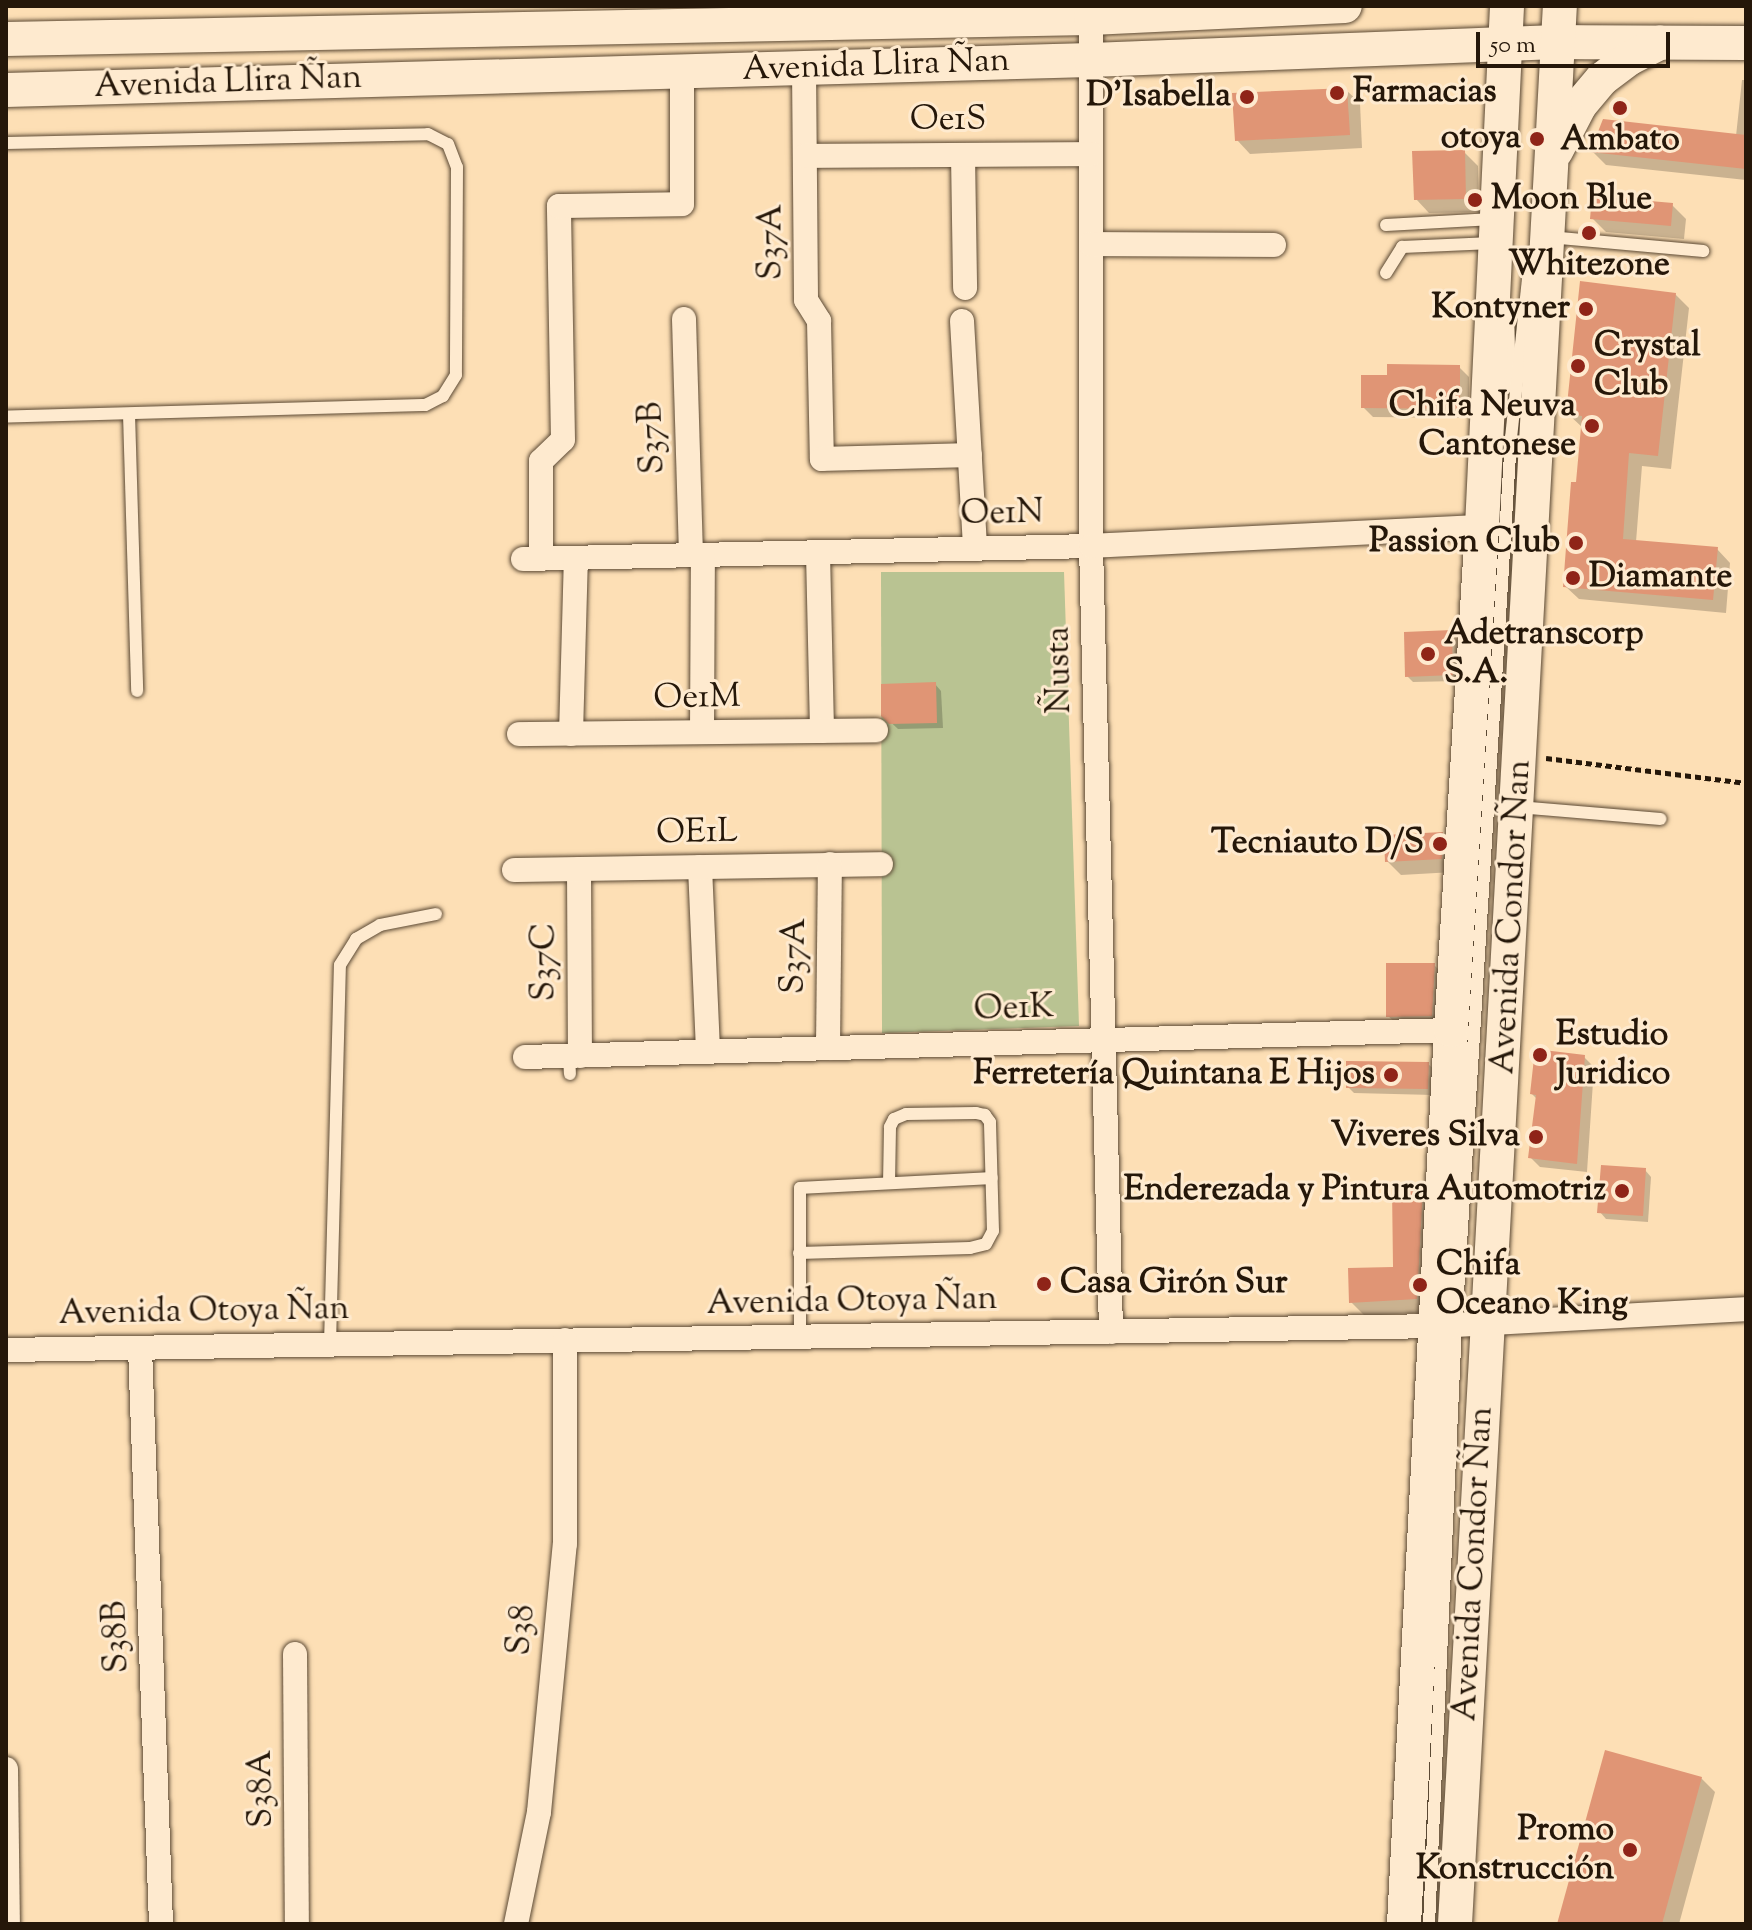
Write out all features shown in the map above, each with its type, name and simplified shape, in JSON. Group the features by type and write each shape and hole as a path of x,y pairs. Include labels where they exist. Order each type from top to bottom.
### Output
{"main road":[{"name":"Avenida Llira Ñan","path":"6,39 591,17 1345,6"},
{"name":"Avenida Llira Ñan","path":"6,90 1091,60 1442,48 1530,40 1746,43"},
{"name":"Avenida Condor Ñan","path":"1455,1924 1459,1325 1451,1030 1482,527 1502,109 1530,40"},
{"name":"Avenida Condor Ñan","path":"1404,1924 1459,1325 1522,755 1540,247 1551,167 1530,40"},
{"path":"1551,167 1562,134 1595,88 1630,58 1660,43"},
{"path":"1442,48 1476,74 1502,109"}],"street":[{"name":"Ñusta","path":"1091,12 1091,546 1111,1332"},
{"name":"S37A","path":"804,68 806,300 819,321 822,459 970,455"},
{"name":"Oe1N","path":"682,71 682,204 559,206 563,440 541,461 532,559 1091,546 1482,527"},
{"name":"Oe1S","path":"805,156 1091,154"},
{"path":"963,155 965,288"},
{"path":"1091,244 1274,245"},
{"name":"S37B","path":"684,319 697,555 702,732"},
{"path":"962,321 975,549"},
{"path":"818,553 822,731"},
{"path":"571,734 576,558"},
{"name":"Oe1M","path":"519,734 876,730"},
{"name":"S37A","path":"828,1048 830,864"},
{"name":"OE1L","path":"514,870 881,864"},
{"path":"700,867 708,1052"},
{"name":"S37C","path":"573,1062 579,869"},
{"name":"Oe1K","path":"525,1057 573,1062 708,1052 1451,1030"},
{"name":"Avenida Otoya Ñan","path":"6,1350 1459,1325 1746,1309"},
{"name":"S38","path":"516,1924 539,1812 565,1544 565,1340"},
{"name":"S38B","path":"140,1348 161,1924"},
{"name":"S38A","path":"295,1654 297,1924"},
{"path":"6,1769 8,1924"}],"lane":[{"path":"1508,284 1530,40"},
{"path":"6,143 428,134 448,144 457,167 456,375 443,396 425,405 6,417"},
{"path":"1386,225 1496,231"},
{"path":"1386,273 1402,247 1496,231"},
{"path":"1511,438 1540,247 1703,251"},
{"path":"1429,1924 1459,1325 1511,438 1508,299"},
{"path":"129,414 137,691"},
{"path":"1518,807 1660,819"},
{"path":"330,1344 340,965 356,939 380,925 436,914"},
{"path":"799,1253 970,1248 986,1244 993,1231 990,1122 985,1115 906,1114 894,1119 890,1127 889,1183"},
{"path":"800,1337 800,1188 992,1178"}],"path":[{"path":"1522,755 1746,783"}],"green space":[{"path":"881,572 1064,572 1079,1026 882,1033"}],"building":[{"path":"1347,88 1350,135 1235,141 1232,93"},
{"path":"1603,119 1746,135 1746,169 1590,152"},
{"path":"1465,150 1466,199 1414,200 1412,151"},
{"path":"1592,196 1673,203 1671,226 1590,219"},
{"path":"1580,281 1676,293 1658,456 1629,453 1623,539 1718,547 1713,600 1563,587 1571,482 1576,482 1582,416 1566,414"},
{"path":"1387,364 1460,365 1460,409 1361,408 1361,375 1387,375"},
{"name":"Adetranscorp S.A.","path":"1452,630 1453,675 1405,677 1404,632"},
{"path":"936,682 937,723 889,724 881,716 881,684"},
{"path":"1443,832 1442,859 1385,862 1384,835"},
{"path":"1386,963 1435,963 1432,1016 1386,1017"},
{"path":"1535,1049 1585,1055 1577,1164 1528,1158 1536,1095 1530,1094"},
{"name":"Ferretería Quintana E Hijos","path":"1346,1061 1429,1062 1428,1089 1346,1088"},
{"name":"Enderezada y Pintura Automotriz","path":"1601,1165 1646,1168 1643,1216 1597,1213"},
{"path":"1392,1188 1423,1188 1417,1299 1349,1303 1348,1268 1393,1267"},
{"name":"Promo Konstrucción","path":"1605,1750 1702,1777 1662,1924 1557,1924"}],"place":[{"name":"Farmacias","path":"1337,93"},
{"name":"D'Isabella","path":"1247,97"},
{"name":"Ambato","path":"1620,108"},
{"name":"otoya","path":"1537,139"},
{"name":"Moon Blue","path":"1475,200"},
{"name":"Whitezone","path":"1589,233"},
{"name":"Kontyner","path":"1586,309"},
{"name":"Crystal Club","path":"1578,366"},
{"name":"Chifa Neuva Cantonese","path":"1592,426"},
{"name":"Passion Club","path":"1576,543"},
{"name":"Diamante","path":"1573,578"},
{"name":"Adetranscorp S.A.","path":"1428,654"},
{"name":"Tecniauto D/S","path":"1440,844"},
{"name":"Estudio Juridico","path":"1540,1055"},
{"name":"Ferretería Quintana E Hijos","path":"1391,1075"},
{"name":"Viveres Silva","path":"1536,1137"},
{"name":"Enderezada y Pintura Automotriz","path":"1622,1191"},
{"name":"Casa Girón Sur","path":"1044,1284"},
{"name":"Chifa Oceano King","path":"1420,1285"},
{"name":"Promo Konstrucción","path":"1630,1850"}]}
